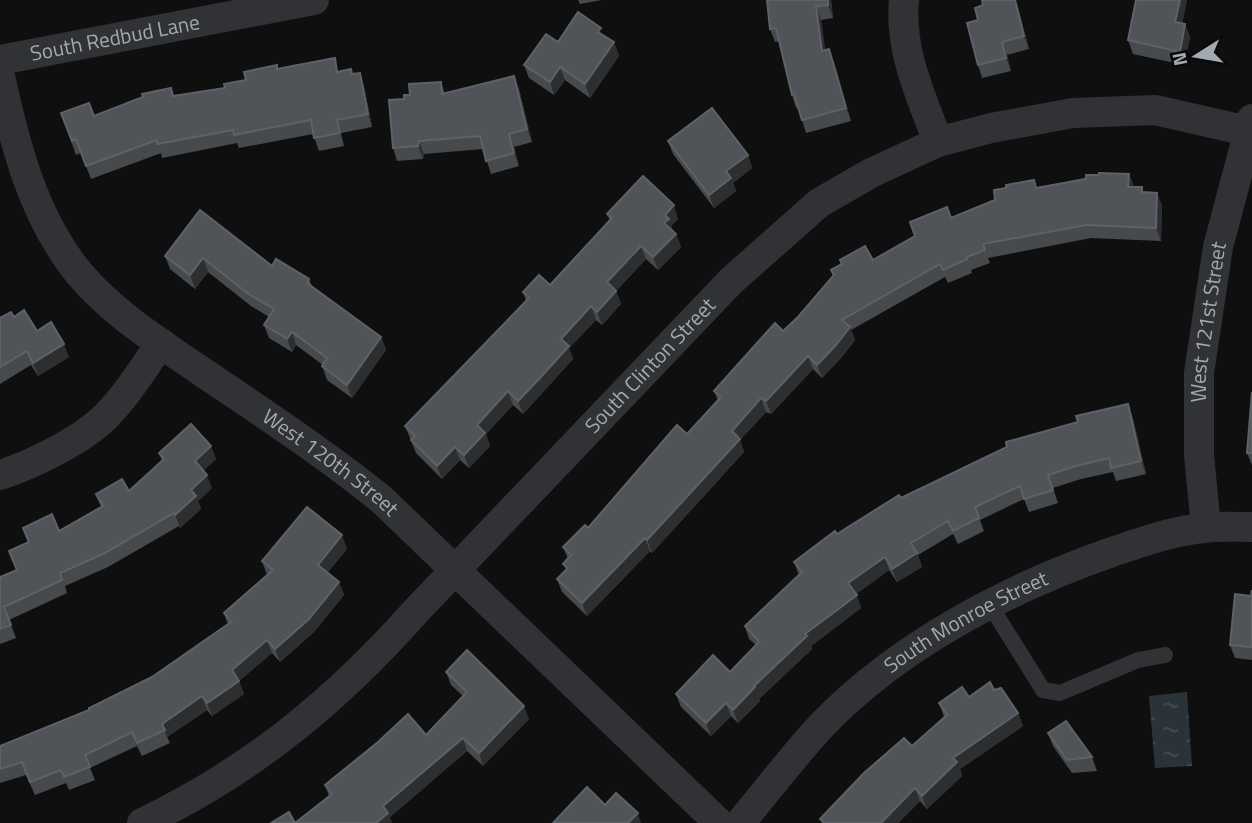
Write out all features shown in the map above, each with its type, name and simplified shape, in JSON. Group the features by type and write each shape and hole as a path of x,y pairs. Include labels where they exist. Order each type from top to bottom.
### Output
{"street":[{"name":"South Redbud Lane","path":"0,60 314,0"},
{"path":"904,0 905,43 912,71 938,142"},
{"name":"West 120th Street","path":"0,76 24,172 49,225 78,272 111,305 160,343 347,471 381,499 719,823"},
{"name":"South Clinton Street","path":"142,823 185,803 257,757 306,720 374,658 455,569 731,281 819,203 861,179 938,142 1005,125 1073,113 1156,110 1251,128"},
{"name":"West 121st Street","path":"1206,527 1199,455 1199,373 1217,247 1251,128"},
{"path":"0,475 60,448 100,422 128,390 160,343"},
{"name":"South Monroe Street","path":"740,823 822,725 884,670 923,643 1059,570 1138,543 1206,527 1252,527"}],"lane":[{"path":"990,605 1043,690 1049,692 1060,693 1138,660 1165,655"}],"water":[{"path":"1187,692 1192,766 1155,768 1149,696"}],"building":[{"path":"767,0 828,0 828,5 816,6 822,51 829,49 846,108 802,120 794,94 792,95 776,28 770,29"},
{"path":"982,0 1015,0 1024,36 1002,42 1006,58 978,65 967,23 978,20 975,8 983,5"},
{"path":"1136,0 1180,0 1175,22 1185,24 1180,52 1128,40"},
{"path":"578,12 601,28 598,32 614,42 585,84 560,67 550,82 524,65 546,34 558,42"},
{"path":"335,58 337,72 351,69 352,74 360,73 368,114 337,120 340,133 314,138 311,120 234,135 233,130 157,144 157,140 86,166 76,139 72,141 61,113 89,103 94,116 143,97 142,94 171,88 173,96 225,88 224,84 246,80 244,72"},
{"path":"514,76 527,129 509,134 514,153 486,161 480,136 419,141 418,146 393,148 389,100 404,99 404,95 410,95 409,84 441,82 442,94"},
{"path":"712,108 748,155 726,171 731,178 709,195 668,141"},
{"path":"1129,174 1128,187 1142,187 1142,192 1157,193 1156,228 1086,225 983,244 985,250 943,270 940,264 842,320 850,327 836,345 817,365 808,356 766,401 761,398 732,431 740,439 647,540 645,538 582,603 557,579 568,568 563,564 571,555 563,547 585,525 588,528 677,425 687,434 721,397 714,391 775,323 783,331 798,317 834,275 831,270 842,264 840,260 865,246 873,260 915,236 910,222 947,207 951,218 995,200 994,190 1006,188 1006,185 1034,180 1036,188 1086,179 1086,175"},
{"path":"643,176 674,205 665,215 669,219 664,223 676,234 653,257 641,246 607,282 616,291 597,312 591,306 561,339 569,346 540,378 518,401 508,391 477,425 485,433 464,455 455,447 437,466 411,440 415,436 405,426 529,298 523,292 539,275 550,285 612,218 607,214"},
{"path":"200,210 272,266 276,259 309,279 307,283 381,337 347,385 322,366 327,358 292,332 287,339 264,325 274,309 247,293 203,258 190,275 165,256"},
{"path":"24,310 37,331 51,322 64,344 33,363 27,351 0,367 0,318 11,312 14,317"},
{"path":"1252,392 1252,453 1247,453"},
{"path":"1128,404 1141,461 1111,468 1109,458 1048,475 1053,490 1024,499 1020,486 975,507 979,518 953,531 948,521 911,543 917,553 892,569 885,557 848,583 857,595 805,634 807,636 754,686 733,710 726,703 706,723 676,694 713,655 730,672 759,642 745,626 802,572 794,562 835,531 837,534 899,495 901,498 1007,447 1006,442 1078,422 1076,416"},
{"path":"191,424 211,446 195,461 207,475 191,490 196,496 175,515 174,513 103,554 60,573 62,580 4,607 11,625 0,629 0,577 17,570 9,551 29,542 23,528 52,514 59,531 103,506 96,494 122,479 129,491 164,459 159,453"},
{"path":"307,507 342,535 318,565 339,582 309,619 275,649 267,640 232,670 239,681 207,703 202,696 162,724 165,730 137,743 132,732 85,755 90,767 64,777 61,770 30,782 22,762 0,769 0,746 89,710 152,677 231,622 224,613 273,570 262,561"},
{"path":"1252,590 1252,647 1230,645 1235,594 1251,596"},
{"path":"467,650 524,706 479,753 463,738 383,806 388,813 376,823 295,823 332,794 325,785 408,714 426,735 467,692 446,672"},
{"path":"990,682 994,690 1001,688 1018,713 953,758 957,762 922,796 915,788 881,823 824,823 820,819 864,773 904,738 912,746 947,715 939,703 962,687 969,697"},
{"path":"1066,721 1092,757 1067,760 1048,733"},
{"path":"587,787 605,805 616,793 638,813 628,823 553,823"},
{"path":"289,812 295,823 271,823"}]}
